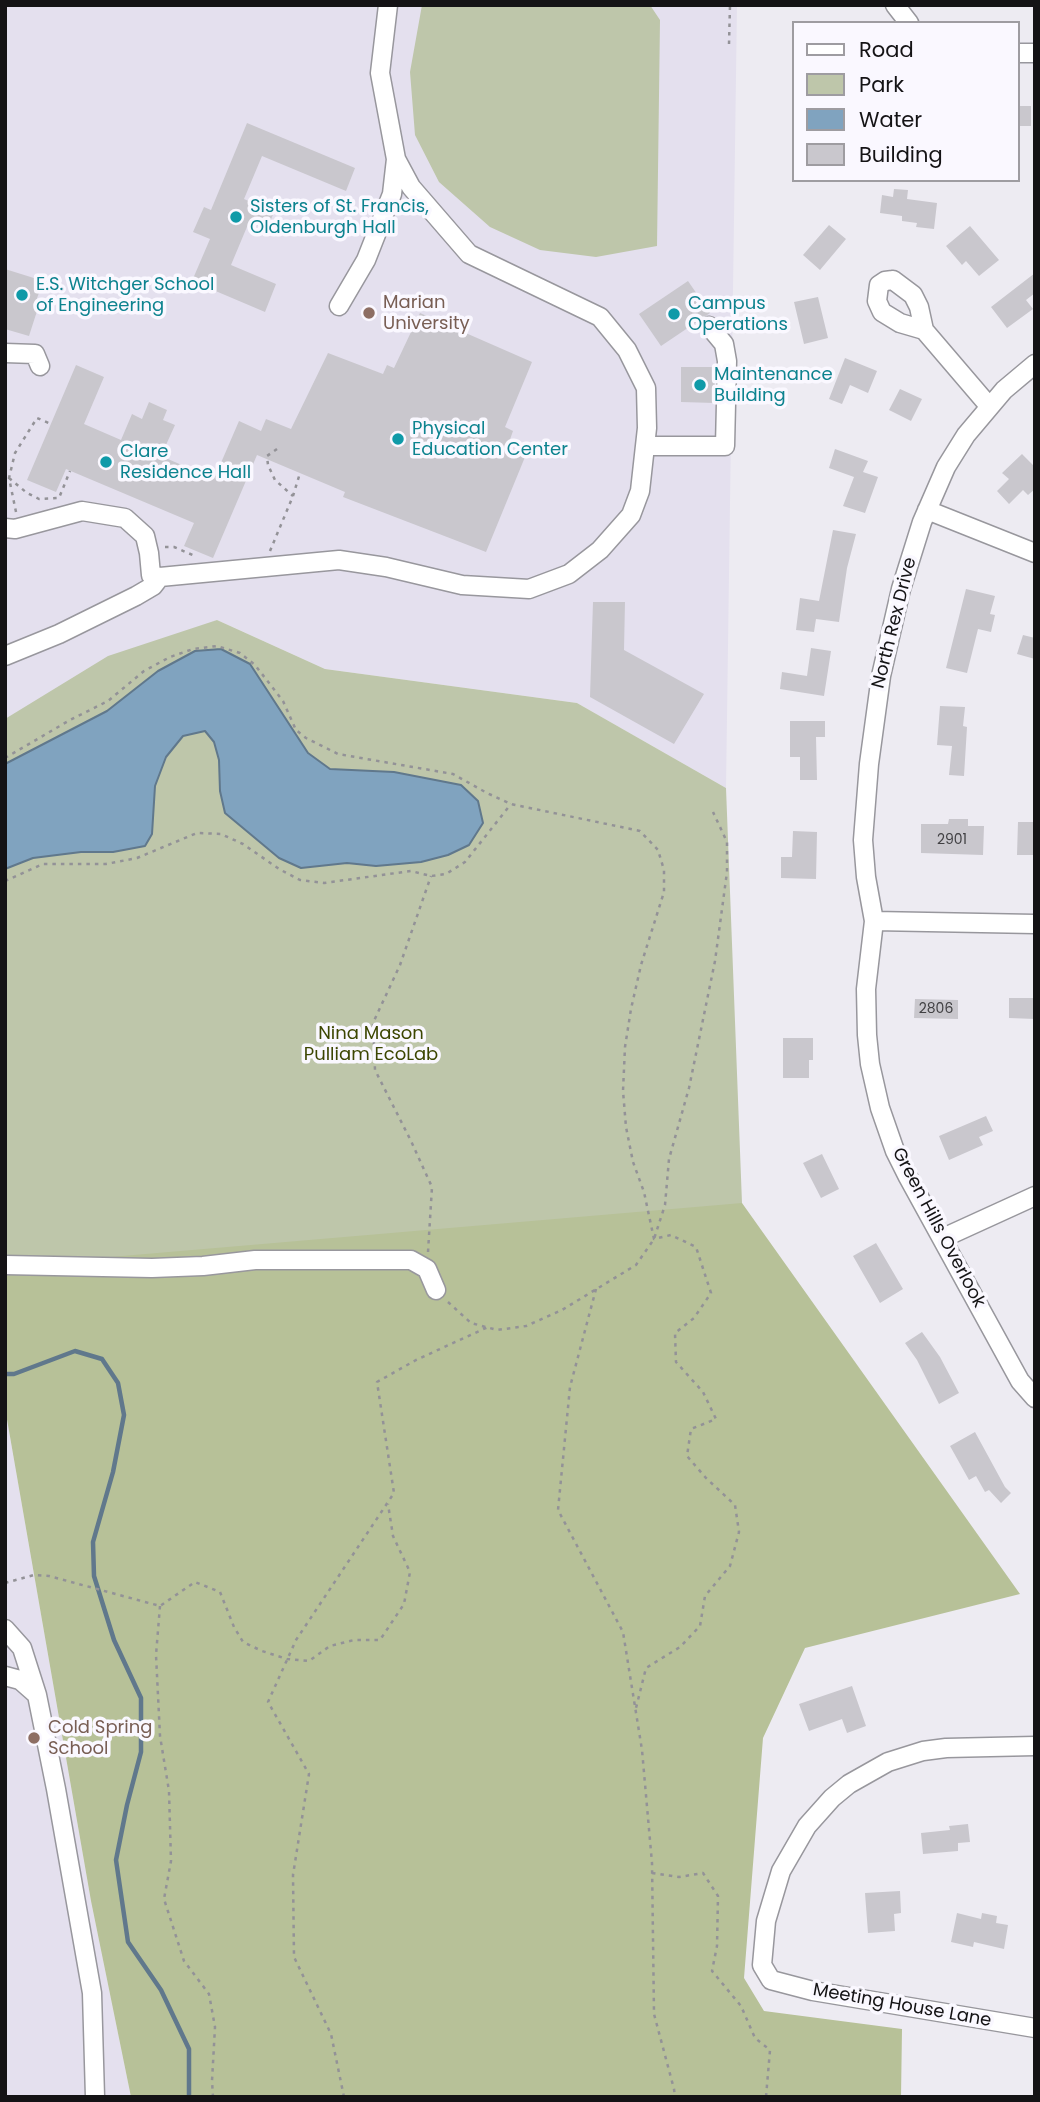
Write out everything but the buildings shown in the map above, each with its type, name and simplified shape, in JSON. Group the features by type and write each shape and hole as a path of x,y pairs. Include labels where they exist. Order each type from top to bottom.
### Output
{"street":[{"path":"339,306 366,260 392,194 396,159 380,73 388,5"},
{"path":"895,5 907,21"},
{"path":"11,524 15,528 82,511 125,519 145,536 151,575 160,576 339,561 386,567 462,585 529,589 569,574 600,550 631,515 640,491 647,428 646,388 627,350 600,317 469,254 411,187 396,159"},
{"path":"645,446 725,446 727,361 724,344 709,326"},
{"path":"924,330 989,406"},
{"path":"5,353 35,354 40,366"},
{"name":"North Rex Drive","path":"874,921 866,877 864,810 881,676 905,575 936,487 953,454 989,406 1035,364"},
{"path":"927,510 1035,553"},
{"path":"5,656 59,634 136,596 153,586 160,576"},
{"path":"874,921 1035,924"},
{"name":"Green Hills Overlook","path":"874,921 865,1005 868,1049 875,1087 895,1151 1020,1381 1035,1398"},
{"path":"943,1238 1035,1196"},
{"path":"5,1265 152,1268 255,1260 411,1260 427,1269 436,1290"},
{"path":"5,1629 22,1648 37,1695 57,1789 92,1993 95,2097"},
{"path":"5,1676 20,1680 37,1695"},
{"name":"Meeting House Lane","path":"1035,1746 923,1751 879,1767 849,1784 832,1798 803,1832 781,1871 765,1928 762,1958 762,1965 771,1980 813,1991 1035,2028"}],"path":[{"path":"729,44 730,5"},
{"path":"11,524 9,478 15,453 37,418 51,425"},
{"path":"277,449 267,456 268,465 275,481 293,496"},
{"path":"9,478 39,499 59,498 70,471"},
{"path":"267,556 300,473"},
{"path":"159,547 174,547 197,557"},
{"path":"6,756 108,701 152,666 193,649 217,646 240,653 255,665 283,701 296,730 338,754 453,774 511,804 640,831 658,850 664,870 664,892 641,965 631,1009 625,1047 623,1091 633,1163 654,1239"},
{"path":"5,881 43,864 106,864 137,858 197,833 221,834 243,844 300,880 324,883 411,871 431,876 446,874 465,862 511,804"},
{"path":"436,1290 471,1323 497,1330 526,1326 562,1310 636,1265 654,1239 665,1205 669,1159 692,1075 715,961 724,897 727,842 713,812"},
{"path":"427,1269 432,1187 374,1070 373,1023 400,965 431,876"},
{"path":"636,1708 646,1668 680,1647 700,1626 705,1596 730,1566 739,1532 735,1505 687,1456 691,1429 716,1419 703,1392 676,1362 675,1333 694,1318 711,1293 696,1247 671,1235 654,1239"},
{"path":"596,1289 570,1387 558,1510 623,1632 642,1751 652,1873 654,2014 675,2097"},
{"path":"344,2097 331,2034 294,1957 293,1875 309,1774 268,1702 296,1640 394,1493 377,1382 416,1360 488,1327"},
{"path":"5,1583 34,1575 49,1576 160,1606 195,1583 219,1592 243,1642 287,1659 309,1661 330,1646 354,1640 380,1640 404,1604 410,1572 393,1536 387,1504"},
{"path":"160,1606 156,1655 160,1736 169,1791 171,1861 164,1899 184,1961 209,1994 215,2027 212,2081 214,2097"},
{"path":"652,1873 678,1877 703,1873 718,1896 717,1946 712,1971 741,2006 755,2038 770,2050 765,2097"}],"shaded area":[{"name":"Marian University","path":"5,5 737,5 726,788 577,703 325,669 217,620 5,720"},
{"name":"Cold Spring School","path":"5,1408 91,1901 131,2097 5,2097"}],"green space":[{"path":"422,5 650,5 660,20 657,246 596,257 540,250 490,227 439,182 415,135 410,72"},
{"name":"Nina Mason Pulliam EcoLab","path":"217,620 325,669 577,703 726,788 742,1203 743,1323 5,1322 5,719 108,656"},
{"path":"742,1203 1020,1594 805,1648 763,1738 744,1978 764,2011 902,2029 901,2097 131,2097 91,1901 5,1408 5,1266"}],"water":[{"path":"221,649 250,664 308,753 330,769 394,772 461,785 478,801 483,823 469,845 448,855 421,862 376,866 347,863 301,868 279,858 225,813 220,791 219,760 214,742 205,731 183,736 166,757 155,786 152,834 145,846 113,852 81,852 33,858 5,869 5,764 107,711 158,671 195,651"}],"waterway":[{"path":"5,1374 14,1374 75,1351 102,1359 118,1383 124,1415 113,1472 93,1542 94,1576 114,1640 141,1698 141,1752 116,1860 128,1942 161,1990 189,2049 189,2097"}],"place":[{"name":"Sisters of St. Francis, Oldenburgh Hall","path":"236,217"},
{"name":"E.S. Witchger School of Engineering","path":"22,295"},
{"name":"Marian University","path":"369,313"},
{"name":"Campus Operations","path":"674,314"},
{"name":"Maintenance Building","path":"700,385"},
{"name":"Physical Education Center","path":"398,439"},
{"name":"Clare Residence Hall","path":"106,462"},
{"name":"Cold Spring School","path":"34,1738"}]}
